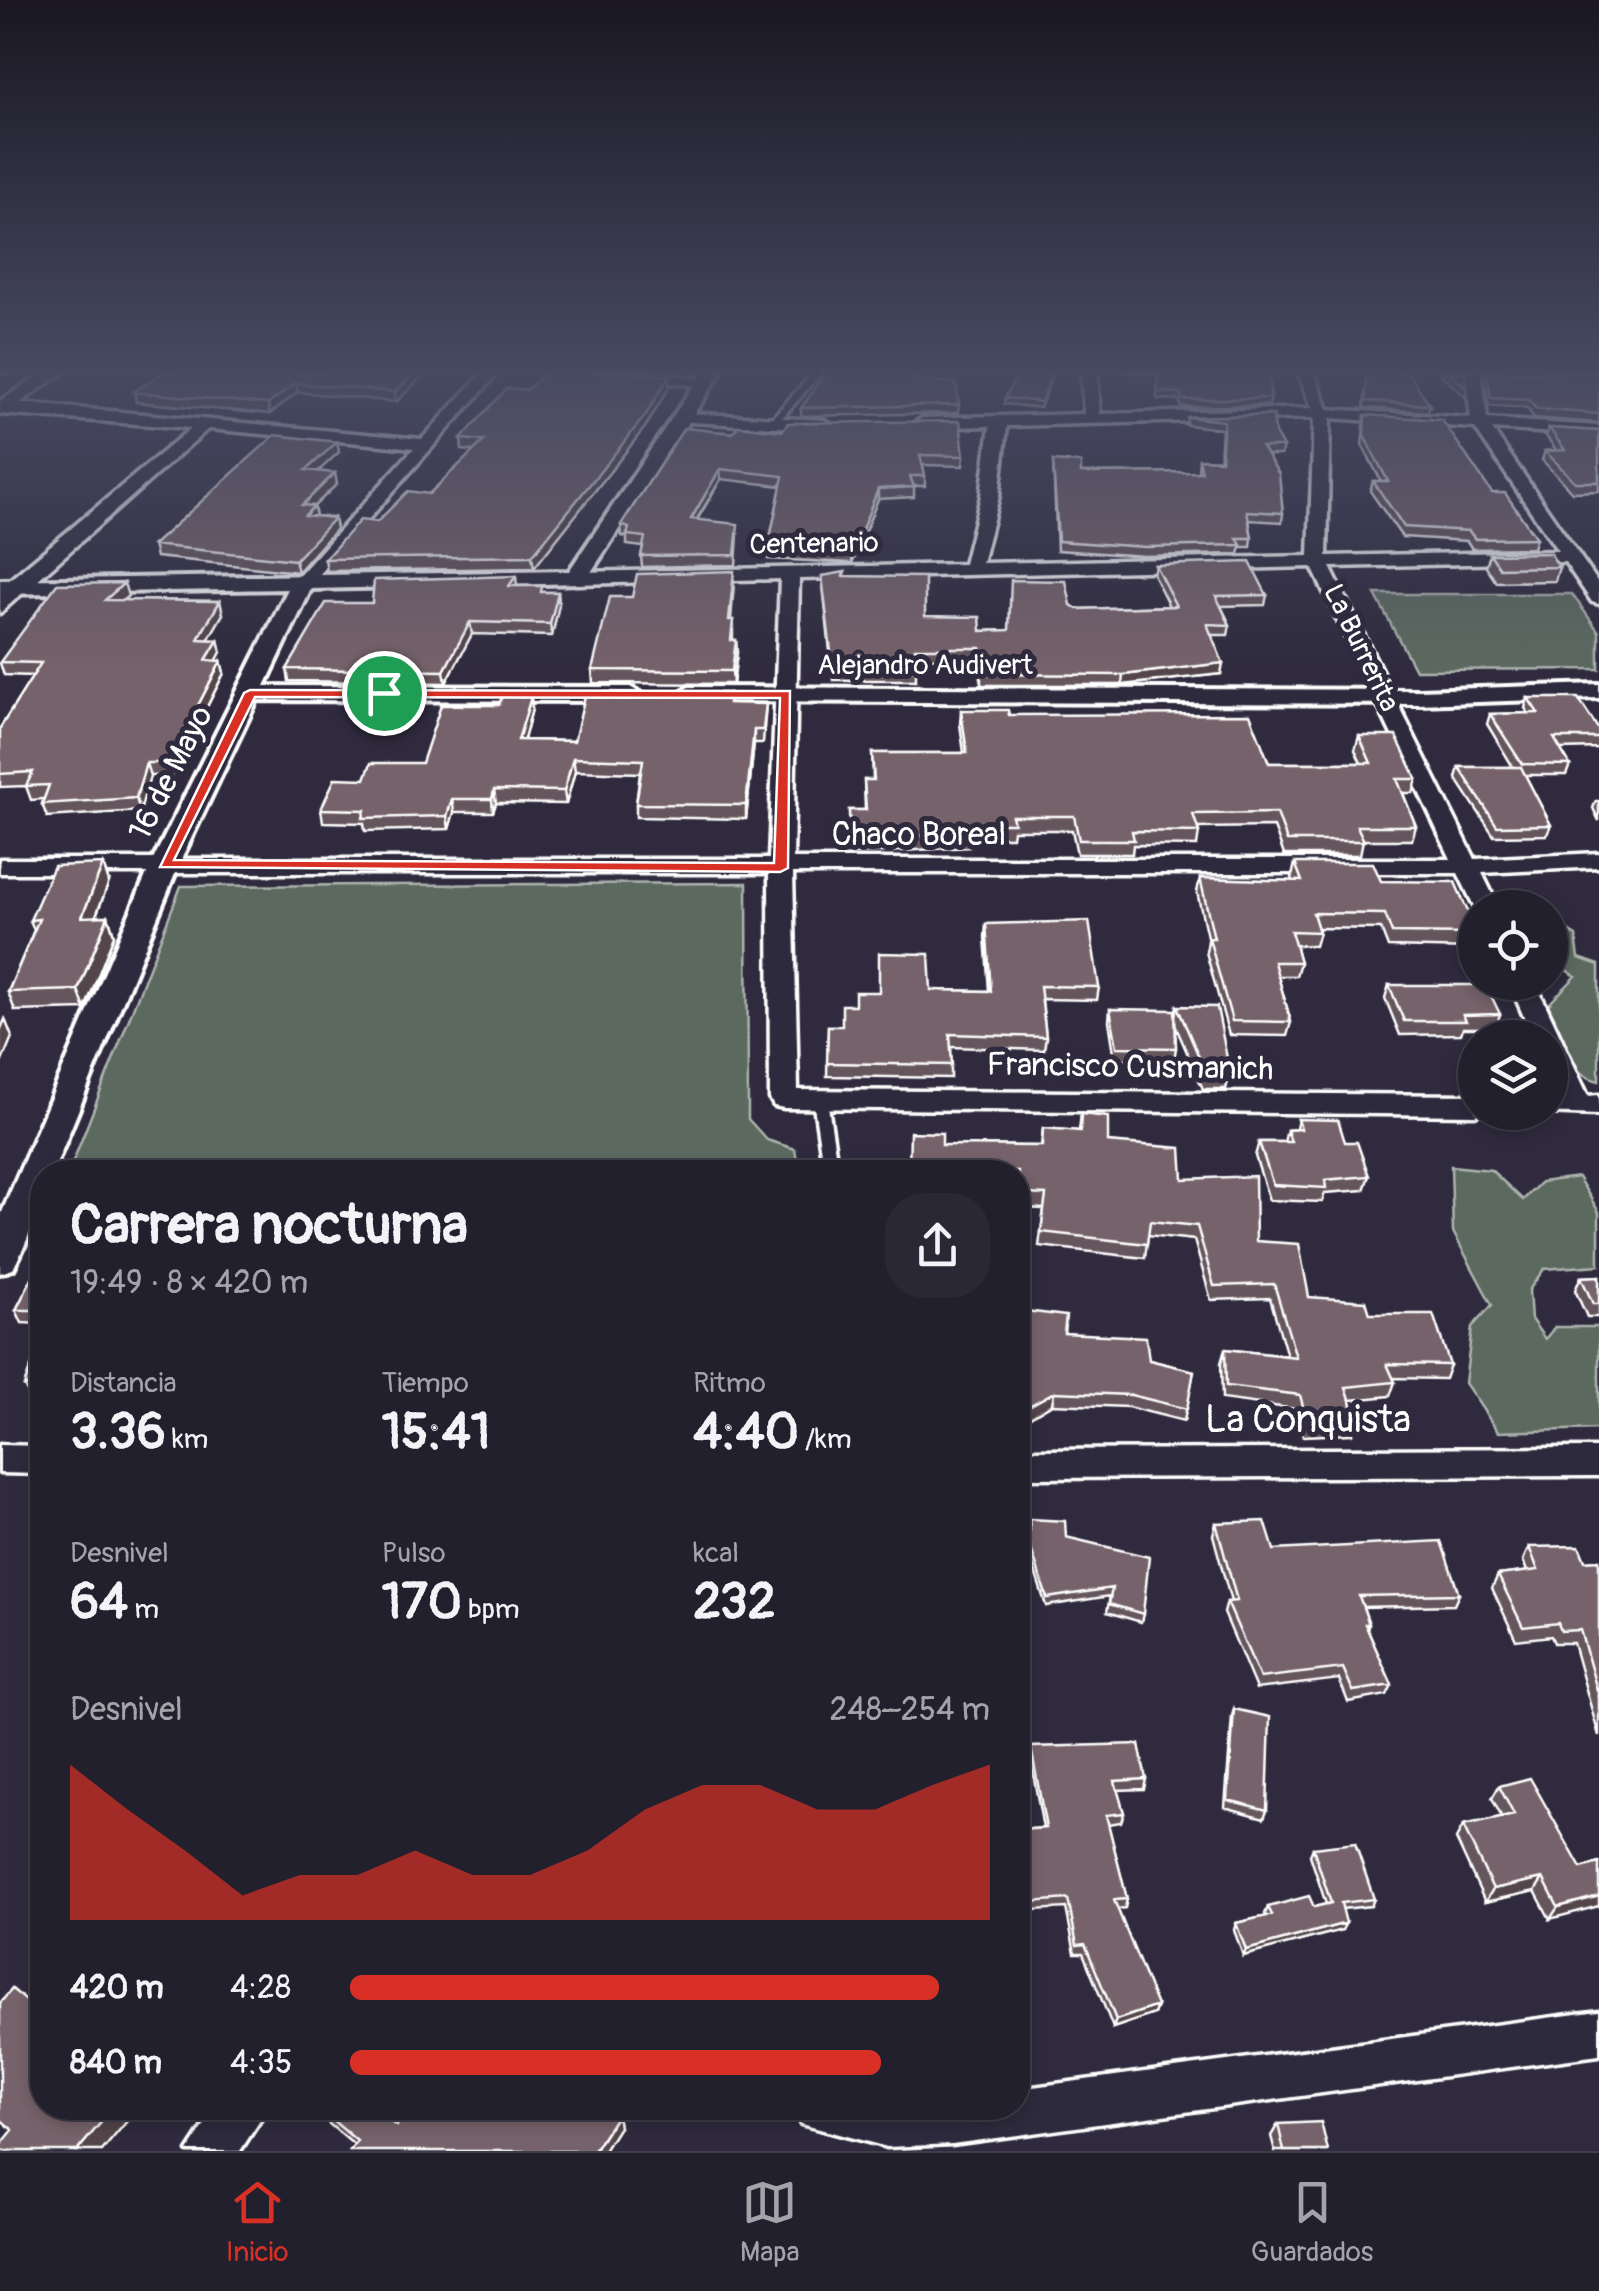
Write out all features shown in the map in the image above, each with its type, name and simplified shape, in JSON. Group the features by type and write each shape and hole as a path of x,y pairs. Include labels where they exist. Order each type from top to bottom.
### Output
{"street":[{"path":"4,594 147,472"},
{"name":"16 de Mayo","path":"41,1160 165,864 304,580 401,472"},
{"path":"576,578 645,472"},
{"path":"970,570 993,472"},
{"name":"La Burrerita","path":"1320,472 1318,561 1479,890"},
{"path":"1513,472 1599,598"},
{"name":"Centenario","path":"4,594 304,580 790,574 1568,556"},
{"path":"780,868 790,574"},
{"name":"Alejandro Audivert","path":"250,693 1384,697 1599,690"},
{"name":"Chaco Boreal","path":"0,866 1468,866 1599,860"},
{"name":"Francisco Cusmanich","path":"780,868 784,1100 1458,1106"},
{"path":"1568,1071 1589,1106"},
{"name":"16 de Mayo","path":"0,1259 30,1187"},
{"path":"0,1459 30,1460"},
{"name":"La Conquista","path":"1030,1464 1599,1462"},
{"path":"1030,2110 1599,2033"},
{"path":"211,2151 236,2120"},
{"path":"870,2120 887,2124 959,2120"}],"lane":[{"path":"820,1099 829,1160"}],"green space":[{"path":"1375,594 1572,594 1599,632 1599,669 1415,670"},
{"path":"747,883 748,1119 767,1140 795,1149 797,1160 74,1160 181,886"},
{"path":"1568,931 1576,936 1579,958 1599,965 1599,1081 1587,1077 1571,1062 1568,1020 1553,1020 1548,1005 1553,1000 1568,1000 1568,984 1576,976 1568,971"},
{"path":"1451,1166 1491,1170 1523,1200 1541,1182 1578,1177 1599,1212 1599,1265 1544,1269 1529,1290 1531,1319 1545,1339 1555,1327 1599,1327 1599,1429 1498,1432 1465,1383 1472,1327 1492,1305 1453,1232"}],"building":[{"path":"234,472 335,473 302,505 314,506 305,515 334,518 295,560 153,545"},
{"path":"451,472 599,472 532,556 325,559 360,520 377,522 408,491 429,494"},
{"path":"655,472 718,472 691,519 738,524 735,555 641,556 645,537 627,535 629,528 621,525"},
{"path":"750,472 924,472 925,476 910,476 914,487 878,489 853,552 768,548 783,476"},
{"path":"1054,472 1278,472 1283,513 1247,511 1252,538 1237,538 1241,545 1145,547 1058,541"},
{"path":"1383,472 1478,472 1492,493 1505,493 1536,538 1475,539 1469,531 1404,527 1373,481 1388,481"},
{"path":"1566,472 1599,472 1599,482 1575,482"},
{"path":"1550,553 1559,567 1500,568 1490,554"},
{"path":"1250,562 1267,595 1216,596 1230,625 1207,624 1223,663 1123,675 982,674 981,648 915,648 917,670 833,670 822,576 845,572 843,576 925,577 925,616 980,617 981,631 1009,630 1011,580 1066,581 1071,605 1077,609 1176,606 1155,565"},
{"path":"734,571 729,620 733,620 731,640 736,640 732,671 592,670 610,597 632,597 637,574"},
{"path":"516,576 509,586 542,586 541,592 558,592 550,624 470,622 444,671 287,669 326,603 372,603 374,580"},
{"path":"124,583 105,600 220,601 198,639 218,640 206,660 221,661 168,763 146,763 136,798 42,804 49,785 26,786 33,772 0,774 0,728 41,663 0,662 57,584"},
{"path":"586,692 729,693 728,703 766,704 763,730 754,730 746,805 636,804 643,760 573,758 564,791 494,790 492,799 452,799 447,816 363,818 365,810 321,809 335,778 365,779 371,763 422,763 441,705 499,705 502,696 531,697 518,740 574,741"},
{"path":"1528,698 1578,698 1599,730 1599,738 1554,738 1570,765 1522,764 1490,714 1538,713"},
{"path":"961,710 1008,710 1009,715 1250,714 1269,763 1371,763 1359,736 1396,736 1417,779 1397,779 1416,826 1357,826 1364,841 1287,841 1277,813 1193,814 1199,832 1132,831 1134,840 1079,840 1074,816 1012,816 1014,823 969,823 970,833 850,840 849,810 866,810 864,780 874,780 872,753 967,753"},
{"path":"1459,767 1521,767 1551,825 1497,826"},
{"path":"1295,863 1373,863 1381,881 1455,882 1458,890 1458,934 1392,933 1385,914 1313,913 1319,932 1291,931 1300,962 1274,962 1291,1022 1232,1021 1209,938 1214,938 1200,878 1302,881"},
{"path":"103,864 82,917 108,916 78,990 8,992 39,919 30,920 54,866"},
{"path":"1089,921 1099,987 1040,986 1046,1037 950,1034 952,1065 827,1063 828,1026 842,1026 842,1005 855,1005 855,992 879,992 879,953 929,954 931,990 991,991 986,924"},
{"path":"1389,985 1458,985 1458,1000 1493,1000 1500,1014 1463,1015 1466,1020 1458,1021 1404,1021"},
{"path":"1177,1006 1217,1007 1230,1074 1206,1073"},
{"path":"1110,1009 1175,1010 1176,1048 1117,1047"},
{"path":"1081,1114 1108,1117 1108,1142 1181,1148 1183,1179 1255,1176 1256,1241 1299,1244 1309,1297 1366,1301 1370,1314 1433,1314 1450,1365 1387,1364 1395,1382 1346,1387 1357,1420 1307,1422 1300,1395 1226,1386 1225,1349 1296,1357 1274,1284 1214,1286 1197,1226 1150,1221 1147,1244 1041,1232 1046,1195 1030,1194 1030,1160 909,1160 910,1132 942,1133 942,1145 1042,1146 1043,1128 1080,1131"},
{"path":"1298,1119 1338,1120 1345,1142 1357,1142 1369,1176 1325,1180 1326,1188 1273,1185 1259,1142 1291,1142 1287,1130 1301,1129"},
{"path":"1599,1276 1599,1304 1593,1304 1581,1277"},
{"path":"30,1282 30,1310 16,1310"},
{"path":"1030,1312 1066,1316 1064,1333 1146,1337 1149,1360 1194,1371 1187,1409 1131,1395 1054,1392 1030,1405"},
{"path":"1030,1519 1065,1521 1066,1537 1149,1557 1143,1614 1109,1604 1112,1588 1047,1598 1030,1545"},
{"path":"1265,1521 1274,1550 1441,1541 1459,1594 1359,1596 1369,1624 1365,1624 1392,1685 1353,1691 1343,1668 1260,1678 1227,1602 1237,1601 1216,1523"},
{"path":"1579,1546 1585,1561 1599,1560 1599,1697 1580,1630 1561,1631 1558,1623 1523,1627 1498,1575 1538,1570 1529,1547"},
{"path":"1234,1709 1270,1717 1267,1810 1228,1800"},
{"path":"1139,1744 1146,1779 1115,1781 1124,1813 1106,1815 1127,1899 1114,1900 1157,2006 1116,2020 1085,1944 1077,1945 1068,1899 1030,1902 1030,1829 1046,1828 1031,1747"},
{"path":"1530,1778 1581,1868 1599,1863 1599,1896 1558,1907 1543,1878 1493,1889 1463,1826 1514,1815 1499,1786"},
{"path":"1355,1843 1374,1899 1341,1903 1346,1923 1246,1950 1236,1923 1272,1915 1268,1907 1309,1896 1314,1907 1331,1903 1313,1848"},
{"path":"12,1989 30,2004 30,2120 103,2120 77,2151 0,2151 13,2130 0,2119 0,2003"},
{"path":"332,2120 388,2120 396,2126 400,2120 614,2120 594,2151 350,2151 357,2141"},
{"path":"1321,2122 1328,2151 1284,2151 1278,2124"}],"route":[{"path":"250,693 384,693 786,694 780,868 165,864 250,693"}]}
